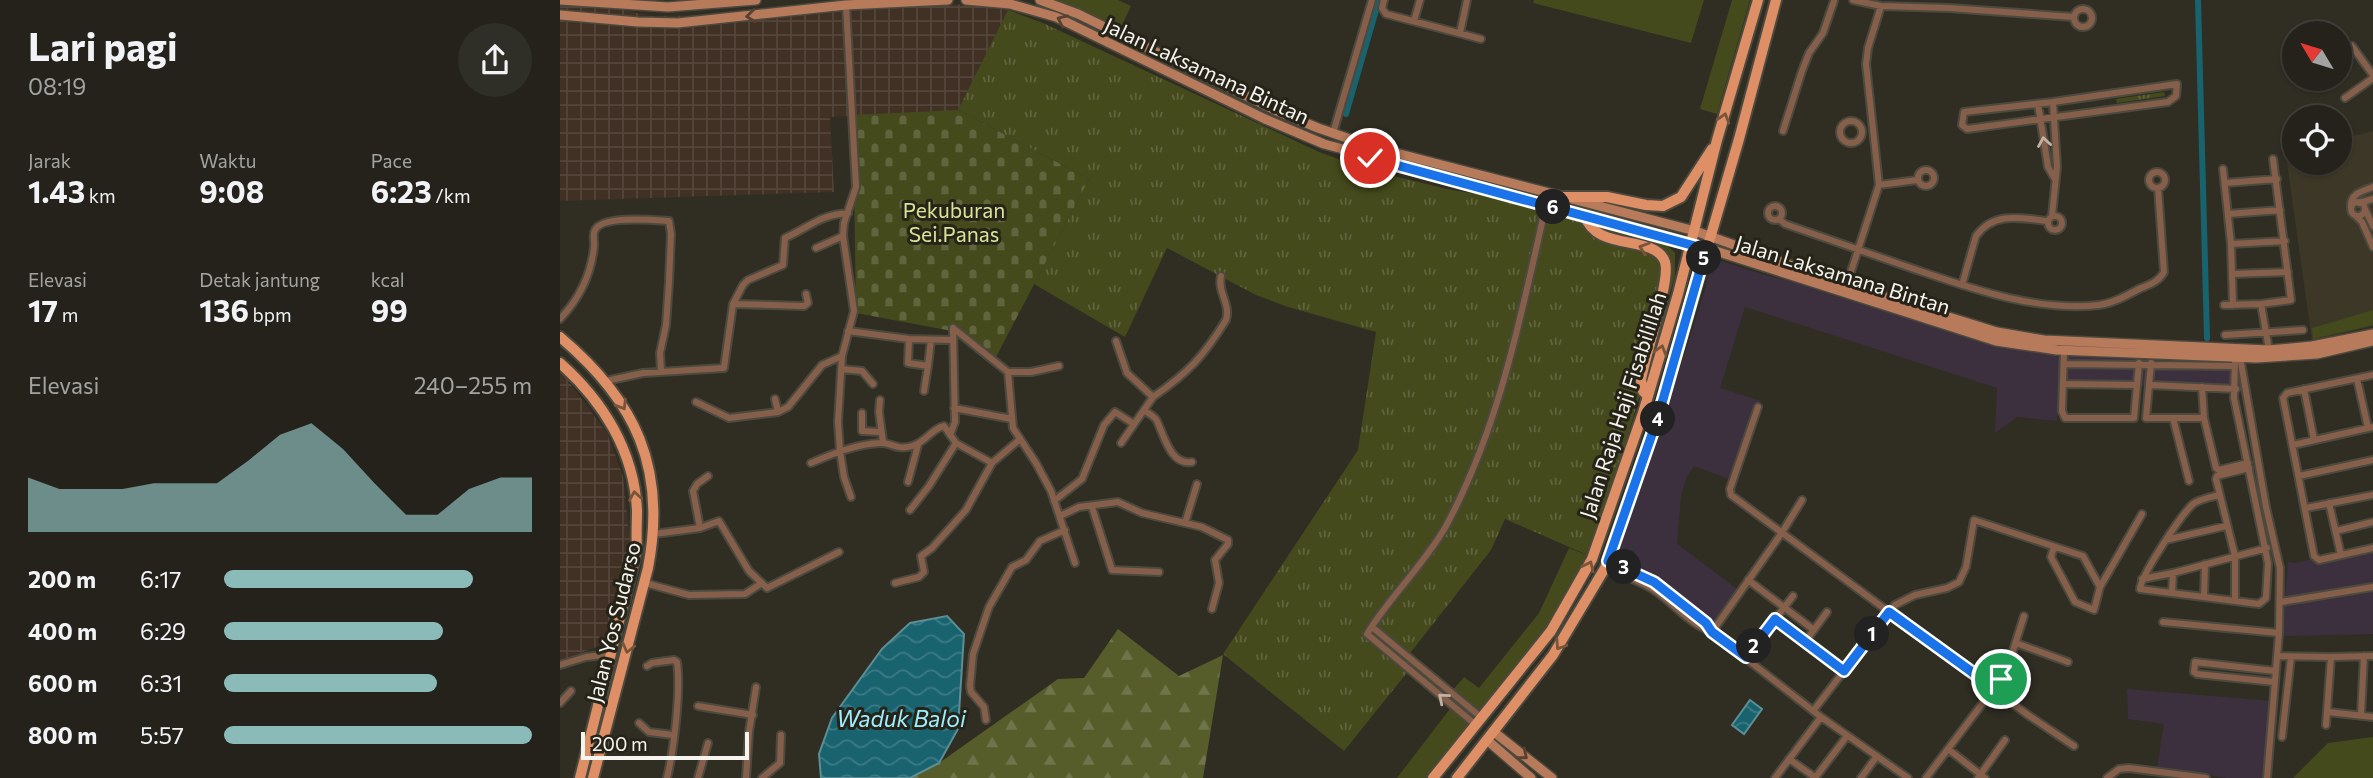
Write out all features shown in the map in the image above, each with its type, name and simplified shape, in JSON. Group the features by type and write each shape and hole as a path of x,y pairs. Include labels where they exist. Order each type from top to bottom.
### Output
{"main road":[{"path":"560,0 684,7 756,0"},
{"path":"684,7 693,0"},
{"path":"560,15 678,23 846,5 948,0"},
{"name":"Jalan Laksamana Bintan","path":"966,0 1000,2 1046,13 1324,144 1691,243 1997,332 2035,339 2269,350 2312,346 2373,334"},
{"name":"Jalan Laksamana Bintan","path":"1040,0 1088,19 1275,110 1333,133 1373,147 1695,231 1996,341 2064,351 2192,360 2237,360 2317,354 2373,342"},
{"name":"Jalan Raja Haji Fisabilillah","path":"1433,778 1551,631 1592,559 1648,396 1758,0"},
{"name":"Jalan Raja Haji Fisabilillah","path":"1457,778 1553,655 1581,612 1606,564 1658,417 1776,0"},
{"path":"576,1 576,16"},
{"path":"1563,197 1607,197 1654,206 1672,203 1681,198 1717,140"},
{"path":"1370,158 1373,147"},
{"path":"1585,216 1595,232 1653,250 1663,257 1665,262 1667,271 1642,375 1643,391 1648,396"},
{"name":"Jalan Yos Sudarso","path":"560,337 606,381 626,411 648,463 654,499 654,534 645,583 593,778"},
{"name":"Jalan Yos Sudarso","path":"560,363 581,382 610,419 631,476 637,510 637,549 580,778"},
{"path":"1568,605 1581,612"},
{"path":"622,614 635,618"},
{"path":"1509,682 1524,694"},
{"path":"1491,736 1531,778"},
{"path":"1491,736 1552,778"}],"street":[{"path":"1333,133 1372,0"},
{"path":"1384,0 1382,8 1386,14 1481,39"},
{"path":"1414,21 1420,0"},
{"path":"1460,33 1467,0"},
{"path":"1783,131 1809,52 1823,33 1833,0 1839,0"},
{"path":"1853,0 1881,6 1949,8 2074,18"},
{"path":"1949,8 1950,0"},
{"path":"846,5 856,187 843,236 854,311 842,356 838,422 844,477 852,497"},
{"path":"1845,288 1879,185 1866,64 1881,6"},
{"path":"2345,98 2373,77 2352,47"},
{"path":"2177,84 2176,96 2168,102 1967,129 1962,125 1963,112 2053,102 2111,94 2177,84"},
{"path":"2111,94 2112,109"},
{"path":"1962,285 1980,230 2006,217 2050,219 2057,167 2053,102"},
{"path":"2038,104 2048,167 2055,179"},
{"path":"2006,107 2008,124"},
{"path":"1863,130 1872,130"},
{"path":"2224,304 2290,302 2285,241 2273,159"},
{"path":"2223,169 2231,244 2233,305"},
{"path":"2225,183 2277,179"},
{"path":"1879,185 1917,180"},
{"path":"2373,187 2354,196 2351,202 2353,212 2363,223 2373,247"},
{"path":"1779,219 1785,224 1858,250 2006,298 2077,306 2102,304 2117,300 2160,278 2165,267 2158,188"},
{"path":"2357,203 2373,199"},
{"path":"2353,212 2357,203"},
{"path":"2357,203 2362,204 2368,212 2373,226"},
{"path":"1479,721 1368,636 1438,539 1487,431 1524,311 1546,205"},
{"path":"2228,214 2280,210"},
{"path":"606,381 626,375 661,371 724,368 733,304 746,281 783,265 785,238 809,228 815,220 823,216 848,212"},
{"path":"2353,212 2360,216 2368,212"},
{"path":"560,319 581,294 597,228 625,220 669,221 669,282 666,325 660,353 661,371"},
{"path":"816,248 843,236"},
{"path":"2231,244 2285,241"},
{"path":"2233,274 2288,272"},
{"path":"1121,443 1153,397 1193,367 1207,351 1226,320 1228,313 1219,285 1221,275"},
{"path":"733,304 804,306 808,303 806,294"},
{"path":"2261,304 2269,350"},
{"path":"950,435 955,422 953,328 1008,372 1031,372 1059,366"},
{"path":"2225,335 2303,330"},
{"path":"848,331 909,340 953,340"},
{"path":"909,340 908,363 928,366"},
{"path":"924,391 931,340"},
{"path":"1116,341 1127,373 1153,397"},
{"path":"2064,351 2062,411 2065,418 2135,417 2138,363"},
{"path":"696,402 729,418 778,412 788,407 822,365 842,356"},
{"path":"2064,364 2192,360"},
{"path":"2219,495 2195,502 2166,540 2140,589 2259,604 2266,598 2268,569 2265,548 2234,398 2237,360"},
{"path":"2237,360 2263,496 2279,562 2280,633 2267,778"},
{"path":"2151,363 2146,418 2204,418"},
{"path":"841,369 862,371 873,384"},
{"path":"1008,372 1013,428 1036,463 1054,501 1075,563"},
{"path":"2373,375 2283,396 2316,559 2373,548"},
{"path":"2292,445 2371,428 2357,379"},
{"path":"2063,384 2136,385"},
{"path":"2150,385 2236,389"},
{"path":"2202,387 2204,418 2217,469 2249,466"},
{"path":"2304,389 2314,440"},
{"path":"775,399 778,412"},
{"path":"880,400 883,442"},
{"path":"1758,407 1729,493 1781,534 2074,746"},
{"path":"954,408 1012,419"},
{"path":"1144,410 1156,419 1162,436 1180,461 1184,464 1192,462"},
{"path":"862,412 862,431 881,432"},
{"path":"1054,501 1082,479 1104,425 1115,412 1134,424"},
{"path":"2173,418 2189,481"},
{"path":"811,463 840,451 883,442 897,448 919,444 941,426 944,426 956,443 992,463"},
{"path":"895,583 919,578 924,572 921,556 932,548 966,510 992,463 1020,440"},
{"path":"910,510 956,443"},
{"path":"908,482 919,444"},
{"path":"2300,476 2373,460"},
{"path":"2235,599 2235,556 2217,477 2249,466"},
{"path":"700,528 693,491 697,484 708,476"},
{"path":"1185,523 1197,484"},
{"path":"2306,508 2373,495"},
{"path":"1712,632 1802,500"},
{"path":"1060,516 1079,507 1110,502 1124,503 1137,512 1202,527 1229,542 1215,561 1219,583 1212,609"},
{"path":"2329,503 2341,555"},
{"path":"1092,507 1112,570 1159,572"},
{"path":"2054,547 2051,558 2075,602 2094,610 2100,587 2142,514"},
{"path":"1813,711 1900,601 1915,594 1954,586 1959,582 1966,567 1974,520 2083,556 2100,587"},
{"path":"654,534 700,528 717,521 721,523 737,554 766,588 771,588 839,552"},
{"path":"2336,531 2373,522"},
{"path":"2166,540 2227,526"},
{"path":"986,720 984,707 971,692 970,686 973,654 989,607 1012,567 1026,560 1040,541 1065,530"},
{"path":"2143,579 2276,545"},
{"path":"1606,564 1654,582 1706,623 1712,632 1813,711 1908,778"},
{"path":"2204,596 2205,564"},
{"path":"2172,593 2173,573"},
{"path":"1748,580 1814,630"},
{"path":"645,583 689,595 745,594 762,583"},
{"path":"2281,602 2373,587"},
{"path":"1746,657 1793,596"},
{"path":"1805,642 1827,612"},
{"path":"1926,778 2006,670 2024,616"},
{"path":"1775,619 1844,671"},
{"path":"2163,622 2280,633"},
{"path":"2016,643 2068,662"},
{"path":"560,666 586,657 611,654"},
{"path":"2277,656 2373,656"},
{"path":"2361,715 2364,656"},
{"path":"2282,737 2291,657"},
{"path":"2326,725 2331,657"},
{"path":"647,666 674,660 677,662 679,682 667,778"},
{"path":"2274,682 2197,674 2194,668 2195,662 2275,671"},
{"path":"2245,679 2246,668"},
{"path":"746,778 756,687"},
{"path":"560,703 571,691"},
{"path":"698,706 753,715"},
{"path":"2328,712 2373,717"},
{"path":"1775,778 1821,717"},
{"path":"639,723 649,732 673,735"},
{"path":"762,778 780,763 781,735"},
{"path":"1789,759 1815,778 1847,736"},
{"path":"1948,750 1981,777 2005,740"},
{"path":"698,778 708,743"},
{"path":"1861,778 1877,756"},
{"path":"2108,778 2119,769 2140,769 2206,778"},
{"path":"2140,769 2140,778"}],"shaded area":[{"path":"560,4 610,7 651,16 955,4 1008,10 958,110 830,117 834,192 560,201"},
{"path":"2373,131 2373,326 2312,341 2289,175 2352,175 2352,136"},
{"path":"1718,260 1761,274 1885,303 2024,345 2242,355 2242,389 2060,384 2057,421 2017,417 1995,433 1997,388 1745,307 1720,388 1761,401 1731,480 1694,466 1687,476 1681,496 1677,544 1737,589 1708,633 1647,588 1605,566 1678,375 1706,287 1710,263"},
{"path":"560,370 607,433 623,476 630,541 604,644 560,661"},
{"path":"2373,545 2373,634 2282,636 2288,562 2296,563"},
{"path":"2127,689 2273,701 2266,778 2227,778 2157,767 2164,724 2128,719"}],"green space":[{"path":"1037,0 1118,0 1131,6 1116,38"},
{"path":"1534,0 1704,0 1691,43 1533,3"},
{"path":"1732,0 1750,0 1717,114 1700,109"},
{"path":"1008,10 1043,23 1319,152 1369,170 1447,189 1546,206 1652,231 1675,253 1675,276 1592,557 1505,519 1491,550 1407,657 1414,664 1344,751 1223,654 1358,450 1376,332 1256,295 1167,248 1125,337 1034,284 1089,179 958,110"},
{"path":"2164,92 2165,96 2117,103 2116,99"},
{"name":"Pekuburan Sei.Panas","path":"958,110 1089,179 994,361 952,331 856,313 853,115"},
{"path":"2373,310 2373,325 2313,339 2312,328"},
{"path":"1569,548 1592,557 1573,595 1435,778 1397,778 1459,697 1452,691 1464,677 1479,688 1539,613"},
{"path":"1118,629 1179,676 1223,655 1203,778 910,778 939,763 1058,679 1084,678"},
{"path":"2373,737 2373,778 2293,778 2328,743"}],"water":[{"name":"Waduk Baloi","path":"947,616 964,634 958,729 939,763 910,778 821,778 819,754 832,718 882,649 910,623"},
{"path":"1750,700 1762,709 1744,734 1732,725"}],"waterway":[{"path":"1346,114 1379,0"},
{"path":"2198,0 2207,338"}],"route":[{"path":"1370,158 1706,249 1658,417 1608,561 1654,582 1706,623 1712,632 1746,657 1775,619 1844,671 1889,612 1994,688 2001,679"}]}
